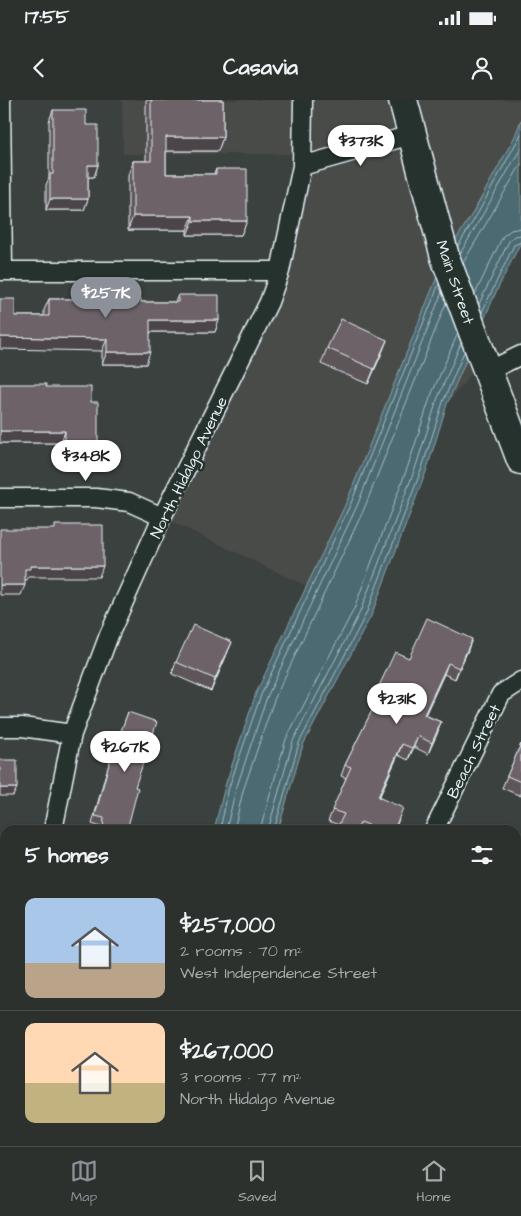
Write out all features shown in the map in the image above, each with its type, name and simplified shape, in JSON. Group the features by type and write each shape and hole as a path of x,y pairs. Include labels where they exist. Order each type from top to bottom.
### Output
{"highway":[{"name":"Main Street","path":"403,100 445,256 521,460"}],"street":[{"path":"1,100 1,272 280,272"},
{"name":"North Hidalgo Avenue","path":"54,825 72,734 109,635 162,516 269,302 280,272 302,166 303,100"},
{"path":"302,166 411,135"},
{"path":"488,371 521,355"},
{"path":"0,498 96,498 129,502 162,516"},
{"name":"Beach Street","path":"436,825 501,694 521,681"},
{"path":"0,727 22,727 72,734"}],"shaded area":[{"path":"122,100 521,100 521,120 515,136 474,211 445,257 483,359 447,404 427,469 371,617 162,517 269,302 302,154 123,154"}],"water":[{"path":"521,120 521,242 496,292 447,404 427,469 371,616 303,745 279,825 215,825 225,786 256,693 347,501 445,257 474,211 515,136"}],"building":[{"path":"151,100 223,100 223,137 166,137 166,174 216,174 216,169 247,169 247,221 193,221 193,216 133,216 133,161 151,161"},
{"path":"53,110 86,110 86,125 98,125 98,165 88,165 88,199 50,199 50,174 53,174"},
{"path":"107,295 128,295 128,298 141,298 141,302 178,302 178,295 219,295 219,320 150,320 150,352 107,352 107,339 0,337 0,299 15,299 15,316 49,316 49,299 107,299"},
{"path":"341,319 387,340 374,369 327,348"},
{"path":"0,384 46,384 46,387 91,387 91,402 98,402 98,443 65,443 65,431 0,431"},
{"path":"55,525 103,525 103,566 30,566 30,569 25,569 25,585 0,585 0,529 55,529"},
{"path":"427,618 472,639 459,668 448,663 424,715 441,722 432,743 418,736 412,748 402,744 378,797 403,808 396,825 368,825 361,822 359,825 338,825 344,814 332,810 351,767 345,765 383,688 379,686 395,652 409,658"},
{"path":"193,625 232,642 215,679 176,662"},
{"path":"128,712 157,722 135,787 138,788 128,825 103,825 104,818 95,816 108,767"},
{"path":"521,744 521,782 507,776"},
{"path":"0,760 17,760 17,788 0,788"}]}
